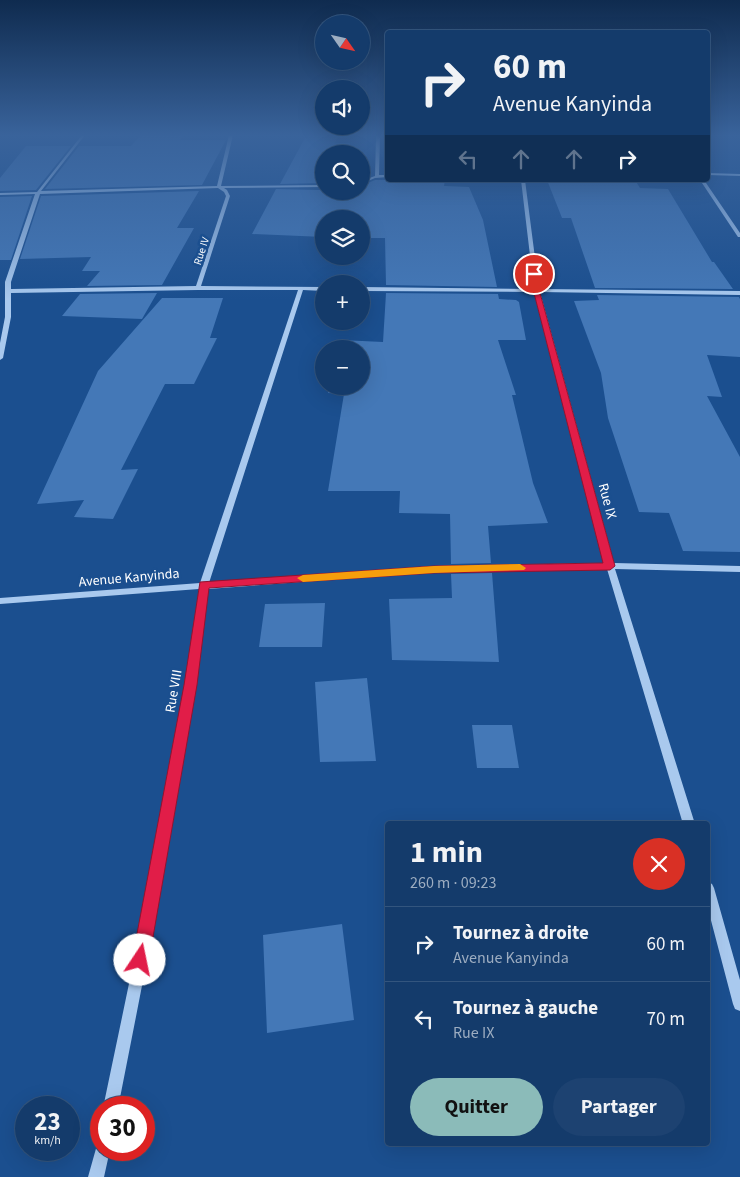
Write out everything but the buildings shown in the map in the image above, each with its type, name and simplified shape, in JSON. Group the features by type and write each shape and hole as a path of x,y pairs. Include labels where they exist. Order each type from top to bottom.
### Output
{"street":[{"path":"0,358 8,316 8,291 11,270 40,190"},
{"path":"0,194 131,190"},
{"name":"Rue IV","path":"198,288 228,196 224,190"},
{"name":"Rue IX","path":"524,190 537,293 610,566 689,821"},
{"path":"709,190 740,236"},
{"path":"8,291 198,288 315,289"},
{"name":"Rue VIII","path":"112,1096 159,868 194,666 204,585 244,457 301,289"},
{"path":"370,289 537,293 740,293"},
{"path":"0,317 8,316"},
{"name":"Avenue Kanyinda","path":"0,601 434,569 610,566 740,569"},
{"path":"710,895 740,1004"},
{"path":"96,1177 100,1161"}],"slow traffic":[{"path":"303,578 434,569 520,568"}],"route":[{"path":"140,960 159,868 191,685 204,585 434,569 610,566 537,293 534,274"}]}
